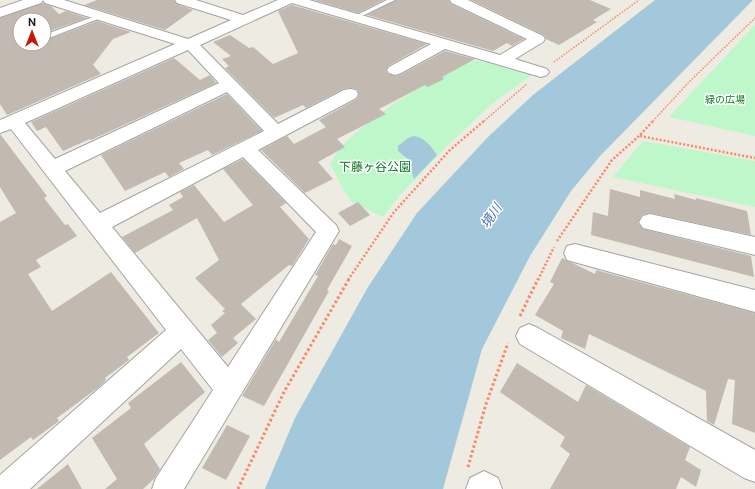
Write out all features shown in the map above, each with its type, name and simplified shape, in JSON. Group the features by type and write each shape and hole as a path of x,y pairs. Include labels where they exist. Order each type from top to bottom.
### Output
{"street":[{"path":"0,13 36,0"},
{"path":"50,0 189,43 275,132"},
{"path":"182,0 244,20"},
{"path":"229,389 52,169 7,124 288,0"},
{"path":"295,0 541,72"},
{"path":"457,0 538,39 503,60"},
{"path":"395,70 445,43"},
{"path":"52,169 230,85"},
{"path":"97,225 350,94"},
{"path":"167,489 328,231 245,148"},
{"path":"650,222 755,246"},
{"path":"575,253 755,301"},
{"path":"7,489 182,331"},
{"path":"529,336 755,467"},
{"path":"481,489 484,486 487,489"}],"lane":[{"path":"356,18 392,0"},
{"path":"52,35 100,16"}],"path":[{"path":"238,489 284,392 345,284 394,212 450,150 541,72 639,0"},
{"path":"639,136 755,158"}],"green space":[{"name":"緑の広場","path":"755,25 755,136 669,117"},
{"name":"下藤ヶ谷公園","path":"470,61 527,64 539,70 495,101 449,144 400,195 383,217 352,202 330,164 340,148 386,109 436,78"},
{"path":"643,141 755,161 755,207 613,177"}],"water":[{"name":"境川","path":"655,0 753,0 600,156 571,191 530,256 482,349 443,489 265,489 295,418 368,287 417,213 488,137 533,95"},
{"path":"414,136 425,141 437,155 414,179 408,159 398,151 398,146 408,138"}],"building":[{"path":"97,0 174,0 177,4 193,10 165,30 84,5"},
{"path":"314,0 384,0 358,13"},
{"path":"396,0 449,0 451,4 524,39 512,46 507,43 493,51 367,15"},
{"path":"471,0 590,0 611,9 593,20 597,22 559,45 546,39 544,35"},
{"path":"43,3 51,6 59,14 66,11 87,18 52,30 52,12 17,12"},
{"path":"292,5 427,44 388,66 386,71 395,76 402,74 445,51 475,59 442,77 444,79 428,87 425,85 379,109 386,114 337,139 345,147 318,162 333,179 305,193 261,150 287,136 294,144 326,127 319,120 357,99 359,95 357,89 343,89 306,108 303,105 274,118 225,68 229,66 222,59 231,56 213,42 230,35 249,48 253,47 273,64 298,53 278,11"},
{"path":"12,14 12,52 52,52 52,38 97,21 131,32 113,39 93,65 101,74 7,115 0,104 0,18"},
{"path":"174,58 200,80 210,75 216,83 91,140 90,139 63,151 46,127 37,131 31,122"},
{"path":"227,94 262,131 212,155 208,150 179,163 184,169 169,177 165,172 125,191 101,155"},
{"path":"0,134 47,196 44,198 65,225 68,224 77,236 36,260 41,267 28,274 52,311 111,272 159,333 127,357 129,360 105,378 106,380 99,387 57,418 59,421 33,440 31,437 0,460 0,222 16,213 0,187"},
{"path":"243,159 286,203 280,207 309,239 292,266 289,265 241,304 256,319 233,338 238,343 222,357 208,340 217,333 211,325 225,313 222,311 225,309 195,278 219,260 197,218 135,253 122,237 173,210 169,205 183,197 180,192 194,185 224,222 253,205 223,169"},
{"path":"610,189 640,197 640,190 675,199 674,194 747,211 751,235 650,213 642,215 638,223 643,229 751,256 754,277 591,235 593,212 608,216"},
{"path":"358,202 370,215 350,226 338,213"},
{"path":"339,239 352,246 327,290 329,291 264,406 242,396 276,339 279,342 318,276 315,275 333,244 336,245"},
{"path":"562,258 595,274 596,270 755,313 755,433 732,424 735,380 728,379 714,425 707,421 706,391 589,334 585,349 561,338 563,331 535,315 554,284 550,282"},
{"path":"181,362 205,392 144,444 160,469 154,479 143,489 105,489 117,479 92,438 131,408 128,403"},
{"path":"517,363 578,402 586,385 690,447 685,460 701,470 696,487 681,477 676,489 550,489 570,454 560,446 565,437 500,392"},
{"path":"227,425 250,436 226,480 202,468"},
{"path":"68,464 82,489 37,489"}]}
